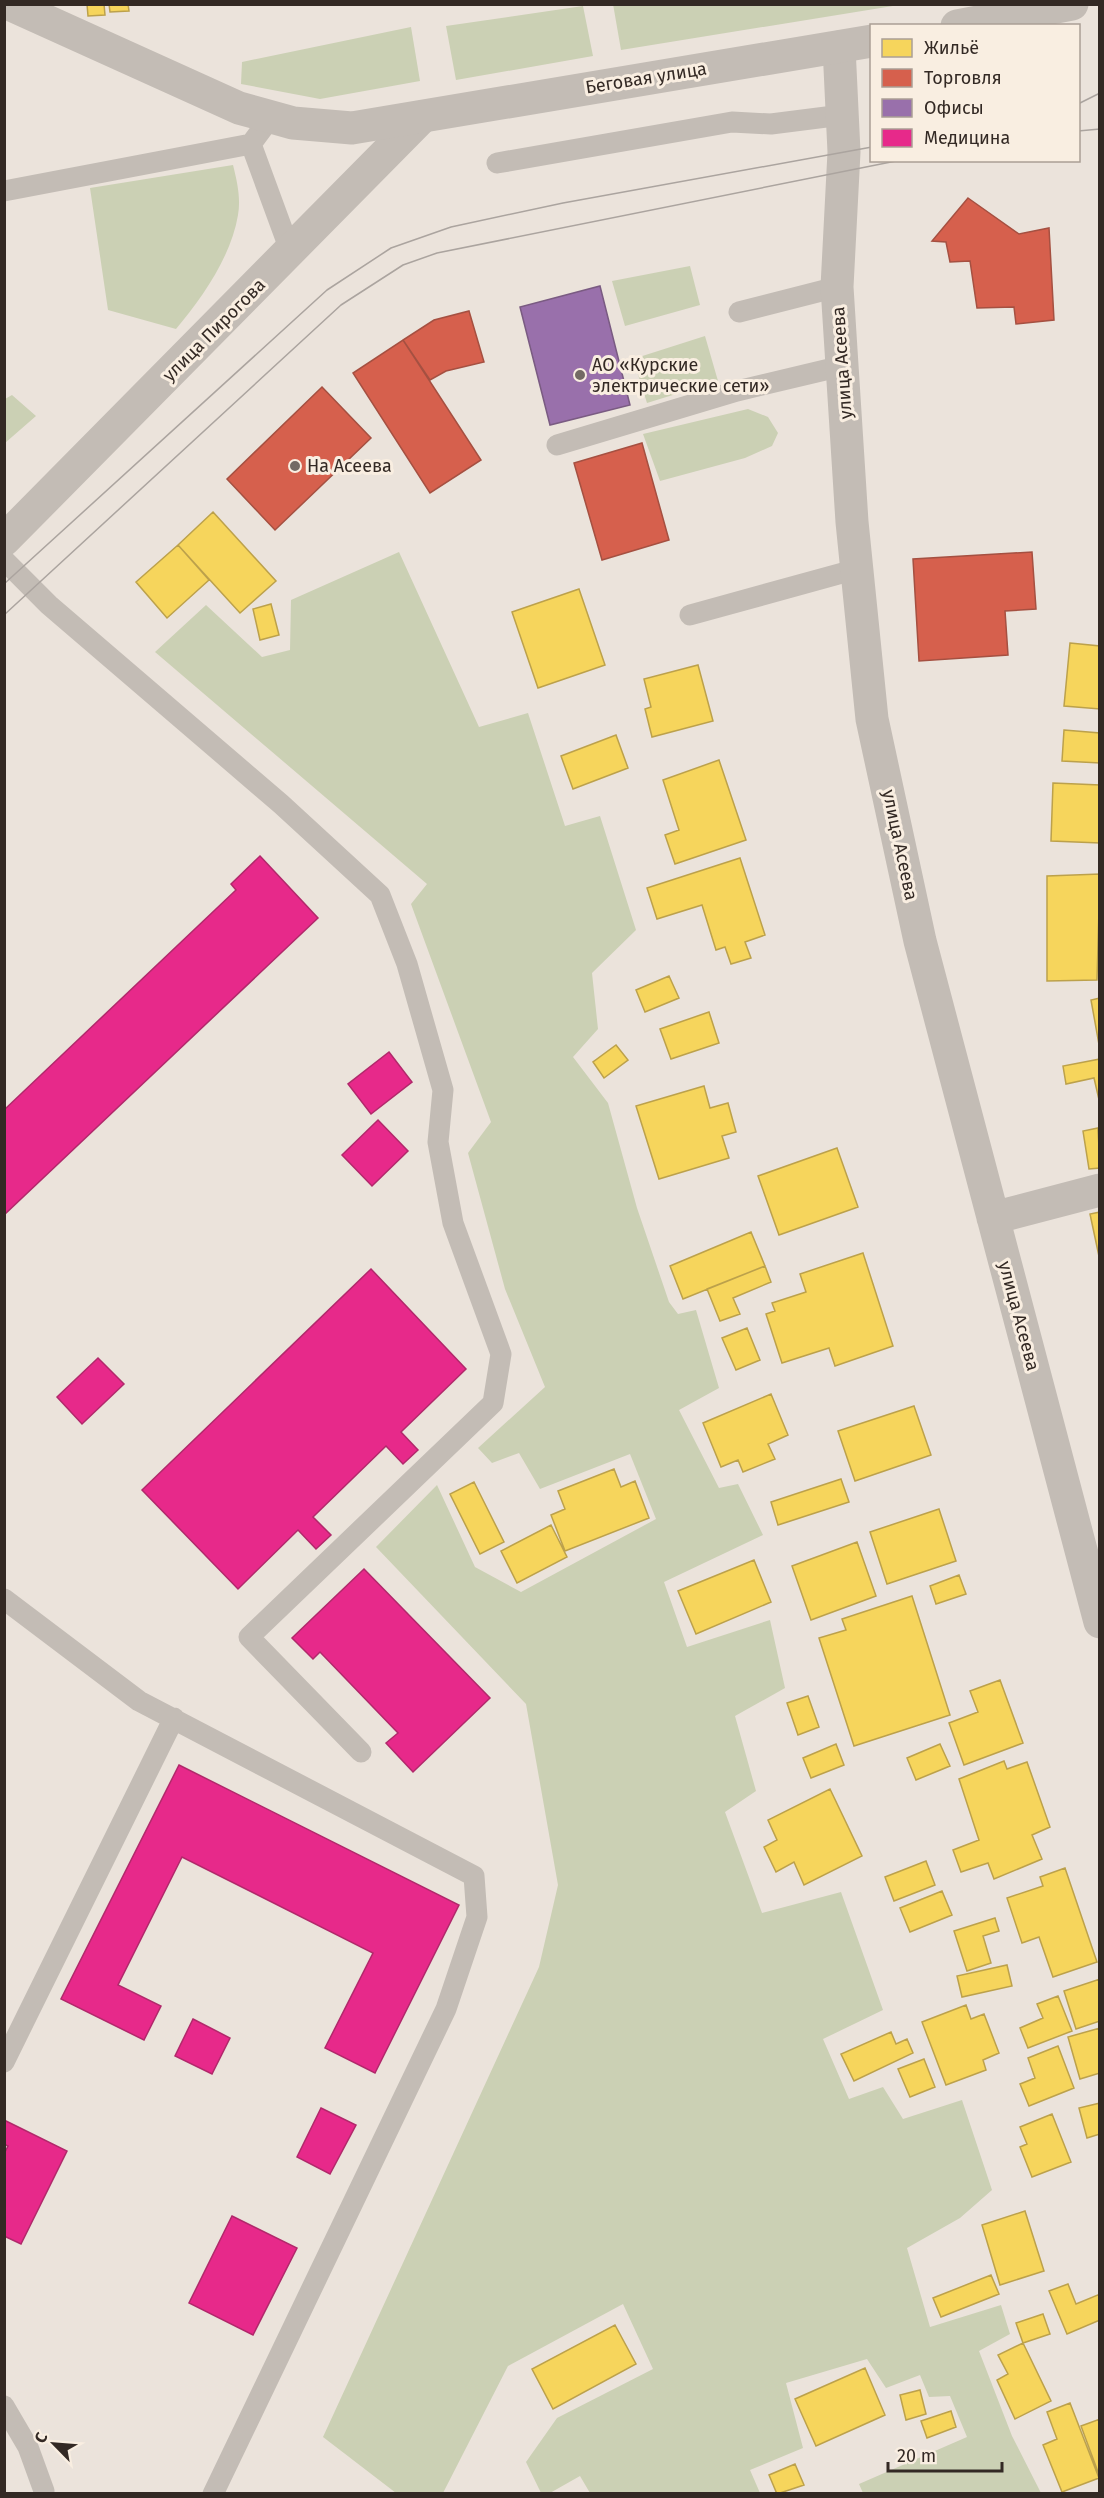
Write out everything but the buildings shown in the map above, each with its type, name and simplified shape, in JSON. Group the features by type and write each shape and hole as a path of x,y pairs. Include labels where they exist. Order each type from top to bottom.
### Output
{"street":[{"name":"Беговая улица","path":"9,4 238,108 292,123 352,128 870,41"},
{"path":"967,24 1072,4"},
{"name":"улица Асеева","path":"839,47 844,152 837,287 857,569 872,720 920,941 1100,1622"},
{"name":"улица Пирогова","path":"4,540 291,253 422,117"},
{"path":"993,1218 1100,1190"}],"lane":[{"path":"497,163 732,122 771,124 842,115"},
{"path":"4,190 250,144 271,117"},
{"path":"250,144 291,253"},
{"path":"739,312 837,287"},
{"path":"557,445 737,391 842,366"},
{"path":"4,560 49,605 281,804 381,895 407,964 443,1089 438,1142 453,1222 501,1354 493,1403 249,1637 361,1752"},
{"path":"690,615 857,569"},
{"path":"4,1599 139,1701 474,1876 477,1917 446,2009 213,2493"},
{"path":"4,2062 174,1718"},
{"path":"4,2406 28,2448 43,2493"}],"green space":[{"path":"613,4 899,4 899,5 621,50"},
{"path":"583,6 593,56 456,80 446,26"},
{"path":"411,27 420,81 320,99 241,84 242,62"},
{"path":"233,165 239,209 229,246 214,276 176,329 108,310 90,188"},
{"path":"690,266 700,305 625,326 612,281"},
{"path":"705,336 718,381 647,403 633,359"},
{"path":"12,395 36,416 5,443 5,399"},
{"path":"748,409 768,417 778,433 772,446 745,458 660,481 643,434"},
{"path":"399,552 479,727 528,713 565,826 600,816 636,930 592,973 598,1029 573,1057 608,1103 637,1208 669,1302 678,1314 696,1310 719,1388 679,1410 719,1488 738,1484 763,1535 664,1582 687,1647 770,1620 785,1688 735,1716 756,1791 725,1812 762,1913 841,1892 883,2010 823,2039 849,2099 883,2087 903,2119 962,2100 992,2190 960,2218 907,2248 930,2327 1001,2305 1010,2334 979,2351 1012,2436 1041,2493 863,2493 859,2484 967,2437 950,2396 929,2397 920,2375 886,2388 867,2359 786,2383 803,2448 750,2470 760,2493 590,2493 580,2476 550,2493 541,2493 526,2462 557,2418 653,2369 623,2304 508,2366 443,2493 396,2493 323,2437 539,1967 558,1885 526,1704 376,1547 437,1485 475,1567 521,1592 656,1519 630,1454 540,1489 519,1453 492,1463 478,1448 545,1387 505,1289 468,1153 491,1122 411,904 427,884 155,652 206,605 262,657 290,650 291,600"}],"tram line":[{"path":"1080,103 1100,93"},
{"path":"1080,131 1100,129"},
{"path":"4,584 327,290 391,248 451,227 563,203 870,147"},
{"path":"4,615 341,305 403,265 437,253 891,162"}],"place":[{"name":"АО «Курские электрические сети»","path":"580,375"},
{"name":"На Асеева","path":"295,466"}]}
